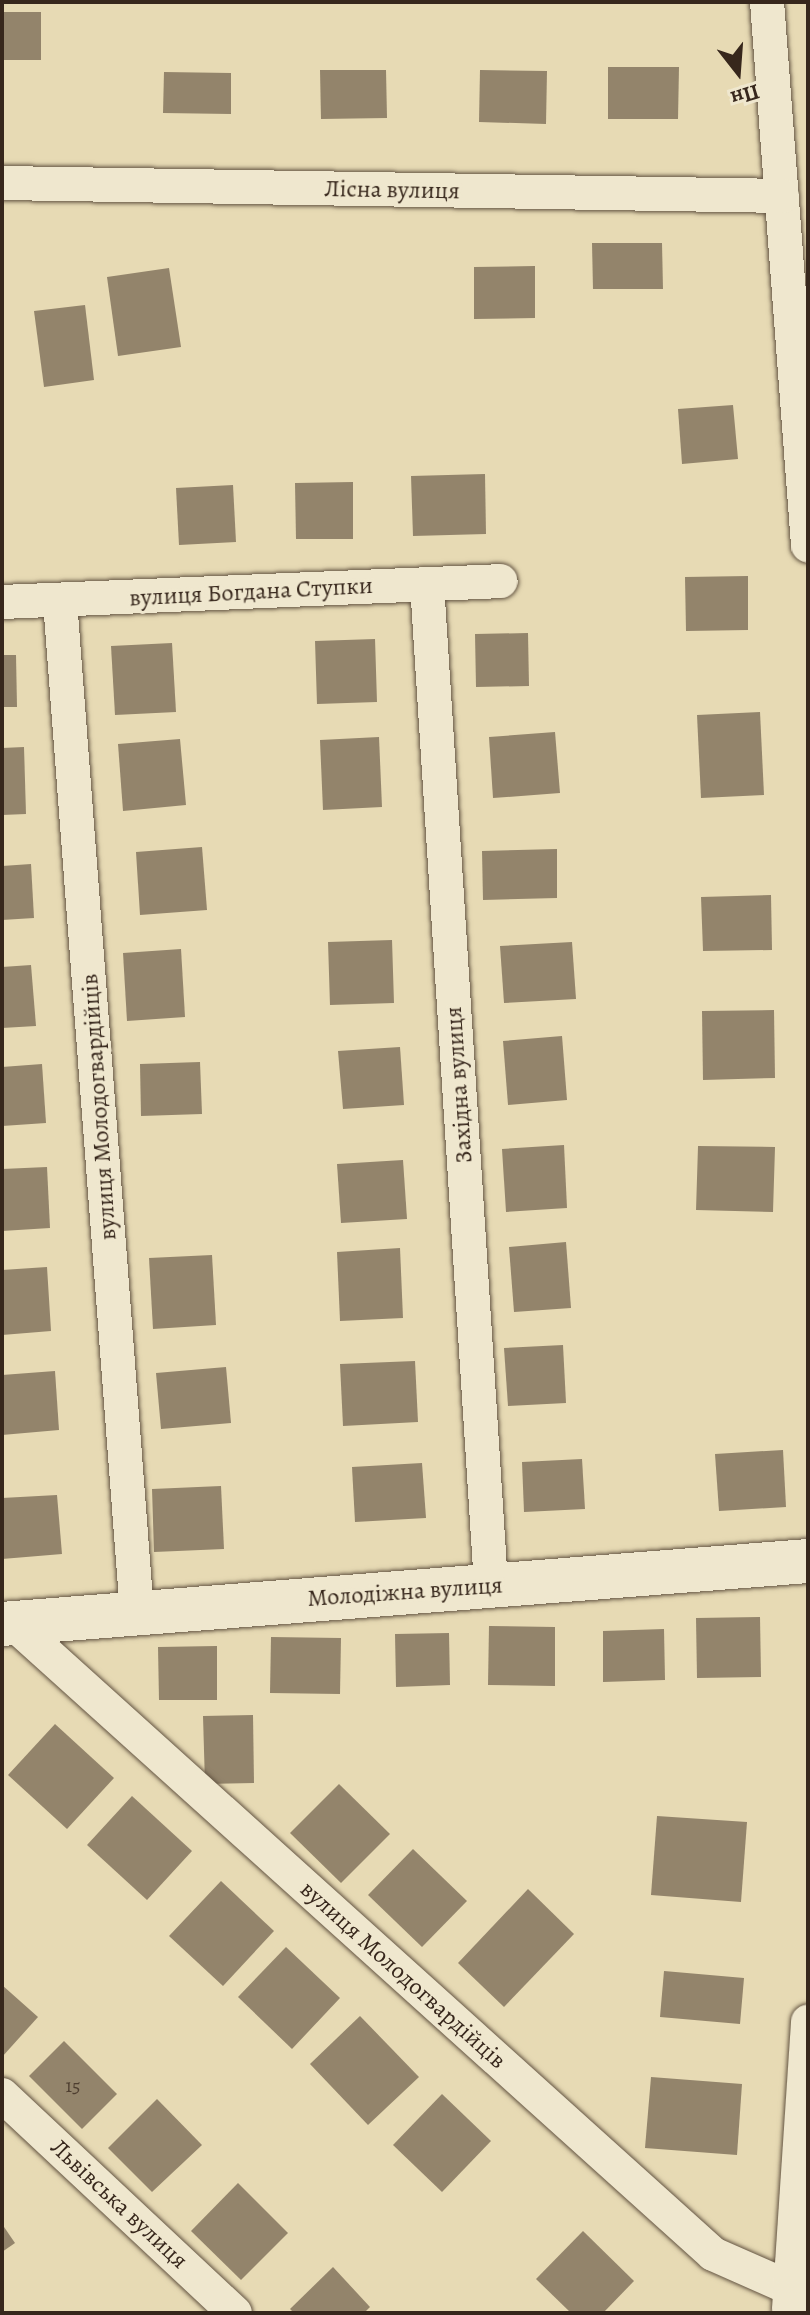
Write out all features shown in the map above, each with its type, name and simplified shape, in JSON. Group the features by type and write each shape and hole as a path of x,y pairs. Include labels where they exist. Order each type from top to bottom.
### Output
{"street":[{"path":"767,2 808,545"},
{"name":"Лісна вулиця","path":"2,183 782,196"},
{"name":"вулиця Богдана Ступки","path":"2,602 501,581"},
{"name":"Західна вулиця","path":"427,584 491,1585"},
{"name":"вулиця Молодогвардійців","path":"60,601 137,1613"},
{"name":"Молодіжна вулиця","path":"7,1623 808,1561"},
{"name":"вулиця Молодогвардійців","path":"7,1623 713,2254 795,2301"},
{"path":"795,2301 808,2022"},
{"name":"Львівська вулиця","path":"2,2095 235,2313"}],"building":[{"path":"2,12 41,12 41,60 2,60"},
{"path":"608,67 679,67 678,119 608,119"},
{"path":"320,70 386,70 387,118 321,119"},
{"path":"480,70 547,71 546,124 479,122"},
{"path":"164,72 231,73 231,114 163,113"},
{"path":"592,243 662,243 663,289 593,289"},
{"path":"535,266 535,318 474,319 474,267"},
{"path":"169,268 181,347 118,356 107,277"},
{"path":"85,305 94,380 44,387 34,311"},
{"path":"733,405 738,459 682,464 678,409"},
{"path":"485,474 486,534 413,536 411,476"},
{"path":"353,482 353,539 296,539 295,483"},
{"path":"233,485 236,542 179,545 176,488"},
{"path":"748,576 748,630 686,631 685,577"},
{"path":"528,633 529,686 476,687 475,634"},
{"path":"375,639 377,702 317,704 315,641"},
{"path":"172,643 176,712 115,715 111,646"},
{"path":"2,655 16,655 17,707 2,707"},
{"path":"760,712 764,795 701,798 697,715"},
{"path":"555,732 560,793 493,798 489,737"},
{"path":"379,737 382,807 323,810 320,740"},
{"path":"180,739 186,805 123,811 118,744"},
{"path":"24,747 26,814 2,815 2,748"},
{"path":"202,847 207,910 140,915 136,852"},
{"path":"557,849 557,898 483,900 482,851"},
{"path":"31,864 34,918 2,920 2,866"},
{"path":"771,895 772,950 703,951 701,897"},
{"path":"392,940 394,1003 330,1005 328,942"},
{"path":"572,942 576,999 504,1003 500,946"},
{"path":"181,949 185,1017 127,1021 123,953"},
{"path":"31,965 36,1026 2,1028 2,967"},
{"path":"774,1010 775,1078 703,1080 702,1011"},
{"path":"562,1036 567,1100 508,1105 503,1041"},
{"path":"400,1047 404,1105 343,1109 338,1051"},
{"path":"200,1062 202,1114 141,1116 140,1064"},
{"path":"42,1064 46,1123 2,1126 2,1067"},
{"path":"564,1145 567,1208 506,1212 502,1149"},
{"path":"698,1146 775,1147 773,1212 696,1210"},
{"path":"403,1160 407,1219 341,1223 337,1164"},
{"path":"47,1167 50,1228 2,1231 2,1169"},
{"path":"566,1242 571,1308 514,1312 509,1247"},
{"path":"400,1248 403,1318 340,1321 337,1252"},
{"path":"212,1255 216,1325 153,1329 149,1258"},
{"path":"47,1267 51,1331 2,1335 2,1270"},
{"path":"563,1345 566,1403 508,1406 504,1348"},
{"path":"415,1361 418,1422 343,1426 340,1364"},
{"path":"226,1367 231,1423 161,1429 156,1373"},
{"path":"55,1371 59,1430 2,1435 2,1375"},
{"path":"783,1450 786,1507 719,1511 715,1454"},
{"path":"582,1459 585,1509 524,1512 522,1462"},
{"path":"422,1463 426,1518 355,1522 352,1467"},
{"path":"221,1486 224,1549 154,1552 152,1489"},
{"path":"57,1495 62,1554 2,1559 2,1498"},
{"path":"760,1617 761,1677 697,1678 696,1618"},
{"path":"489,1626 555,1627 555,1686 488,1685"},
{"path":"664,1629 665,1680 603,1682 603,1631"},
{"path":"449,1633 450,1685 396,1687 395,1634"},
{"path":"271,1637 341,1638 340,1694 270,1693"},
{"path":"217,1646 217,1700 159,1700 158,1647"},
{"path":"253,1715 254,1783 205,1784 203,1716"},
{"path":"55,1724 114,1778 67,1829 8,1775"},
{"path":"339,1784 390,1834 341,1883 290,1833"},
{"path":"132,1796 192,1851 147,1900 87,1845"},
{"path":"657,1816 747,1822 741,1902 651,1895"},
{"path":"413,1849 467,1901 422,1947 368,1895"},
{"path":"221,1881 274,1931 223,1986 169,1936"},
{"path":"528,1889 574,1934 504,2007 458,1963"},
{"path":"286,1947 340,1998 292,2049 238,1997"},
{"path":"664,1971 744,1978 740,2024 660,2017"},
{"path":"2,1985 38,2017 2,2057"},
{"path":"360,2016 419,2077 368,2125 310,2064"},
{"path":"64,2041 117,2094 82,2129 29,2076"},
{"path":"651,2077 742,2084 737,2155 645,2148"},
{"path":"442,2094 491,2141 442,2192 393,2145"},
{"path":"157,2099 202,2145 152,2192 108,2148"},
{"path":"238,2183 288,2233 241,2280 191,2231"},
{"path":"2,2224 15,2243 2,2252"},
{"path":"583,2231 634,2281 603,2313 571,2313 536,2279"},
{"path":"333,2267 370,2307 364,2313 294,2313 290,2309"}]}
